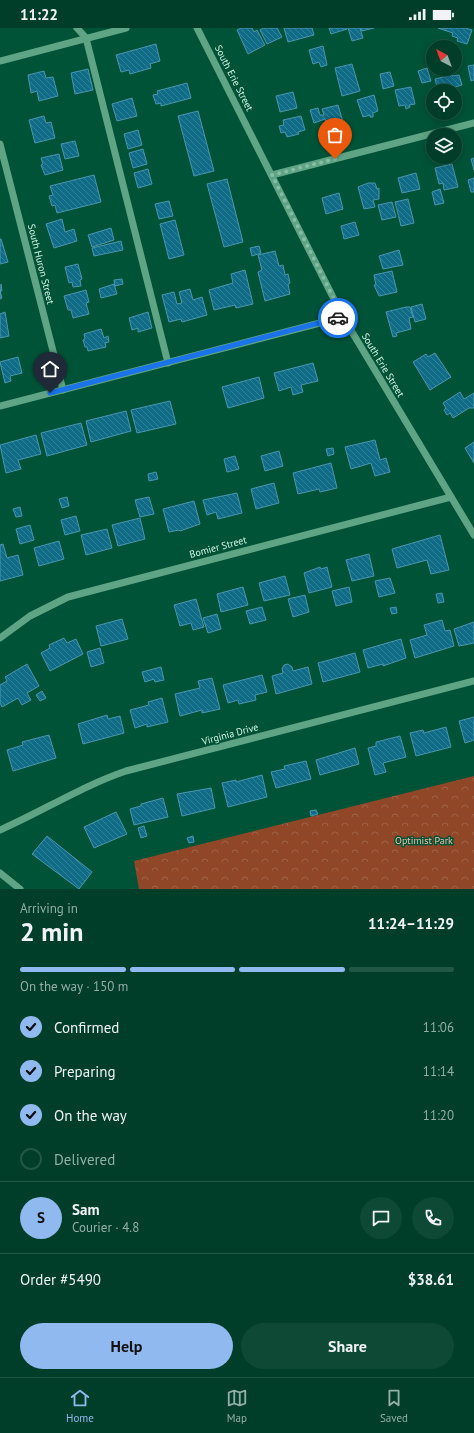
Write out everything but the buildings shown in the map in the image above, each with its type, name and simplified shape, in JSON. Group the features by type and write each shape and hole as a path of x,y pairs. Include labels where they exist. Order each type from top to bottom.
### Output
{"street":[{"path":"78,28 86,38 168,363"},
{"path":"0,60 126,28"},
{"name":"South Erie Street","path":"197,28 343,317 474,535"},
{"path":"272,175 474,123"},
{"name":"South Huron Street","path":"0,144 63,390"},
{"path":"0,406 343,317"},
{"name":"Bomier Street","path":"0,638 30,616 68,597 451,497"},
{"name":"Virginia Drive","path":"0,830 42,811 101,779 126,771 474,681"},
{"path":"0,873 20,889"}],"green space":[{"name":"Optimist Park","path":"474,776 474,889 139,889 134,861"}],"way so far":[{"path":"335,159 272,175 343,317 338,318"}],"route":[{"path":"50,393 338,318"}]}
